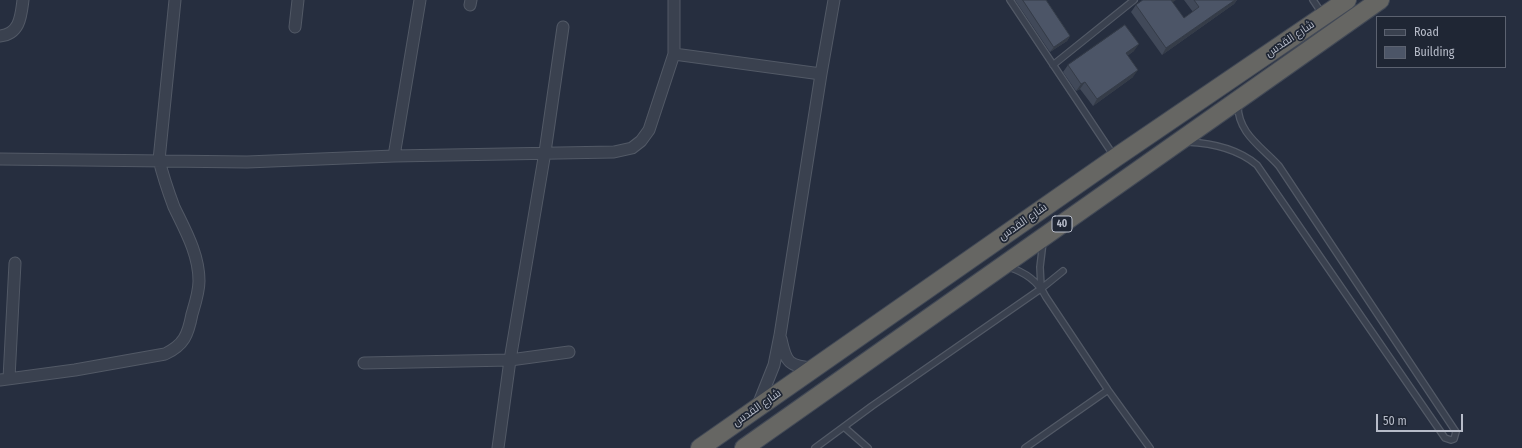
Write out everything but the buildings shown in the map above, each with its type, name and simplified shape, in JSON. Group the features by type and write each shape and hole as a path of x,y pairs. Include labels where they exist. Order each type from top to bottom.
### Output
{"highway":[{"name":"شارع القدس","path":"700,448 1115,158 1348,0"},
{"name":"شارع القدس","path":"744,448 1380,0"}],"street":[{"path":"0,36 11,33 16,29 20,21 23,0"},
{"path":"15,263 5,379 75,370 164,354 175,349 184,340 190,324 199,283 198,272 190,242 164,181 159,160 175,0"},
{"path":"295,27 298,0"},
{"path":"394,156 420,0"},
{"path":"0,159 247,162 394,156 545,152 614,152 632,148 641,141 649,130 674,54 674,0"},
{"path":"756,408 769,380 780,335 820,74 834,0"},
{"path":"498,448 510,360 545,152 563,27"},
{"path":"674,54 820,74"},
{"path":"780,335 785,356 788,361 797,367 813,368"},
{"path":"364,363 510,360 569,352"}],"lane":[{"path":"1010,0 1115,158"},
{"path":"1053,65 1134,0"},
{"path":"1313,0 1324,16"},
{"path":"1179,142 1203,144 1227,149 1249,158 1257,165 1445,438 1451,440 1454,439 1456,434 1454,430 1279,166 1246,134 1239,117 1238,100"},
{"path":"1042,288 1041,256 1045,236"},
{"path":"1001,266 1023,273 1042,288 1046,297 1108,390 1150,448"},
{"path":"815,448 872,406 1042,288 1063,271"},
{"path":"1025,448 1108,390"},
{"path":"844,427 868,448"}]}
